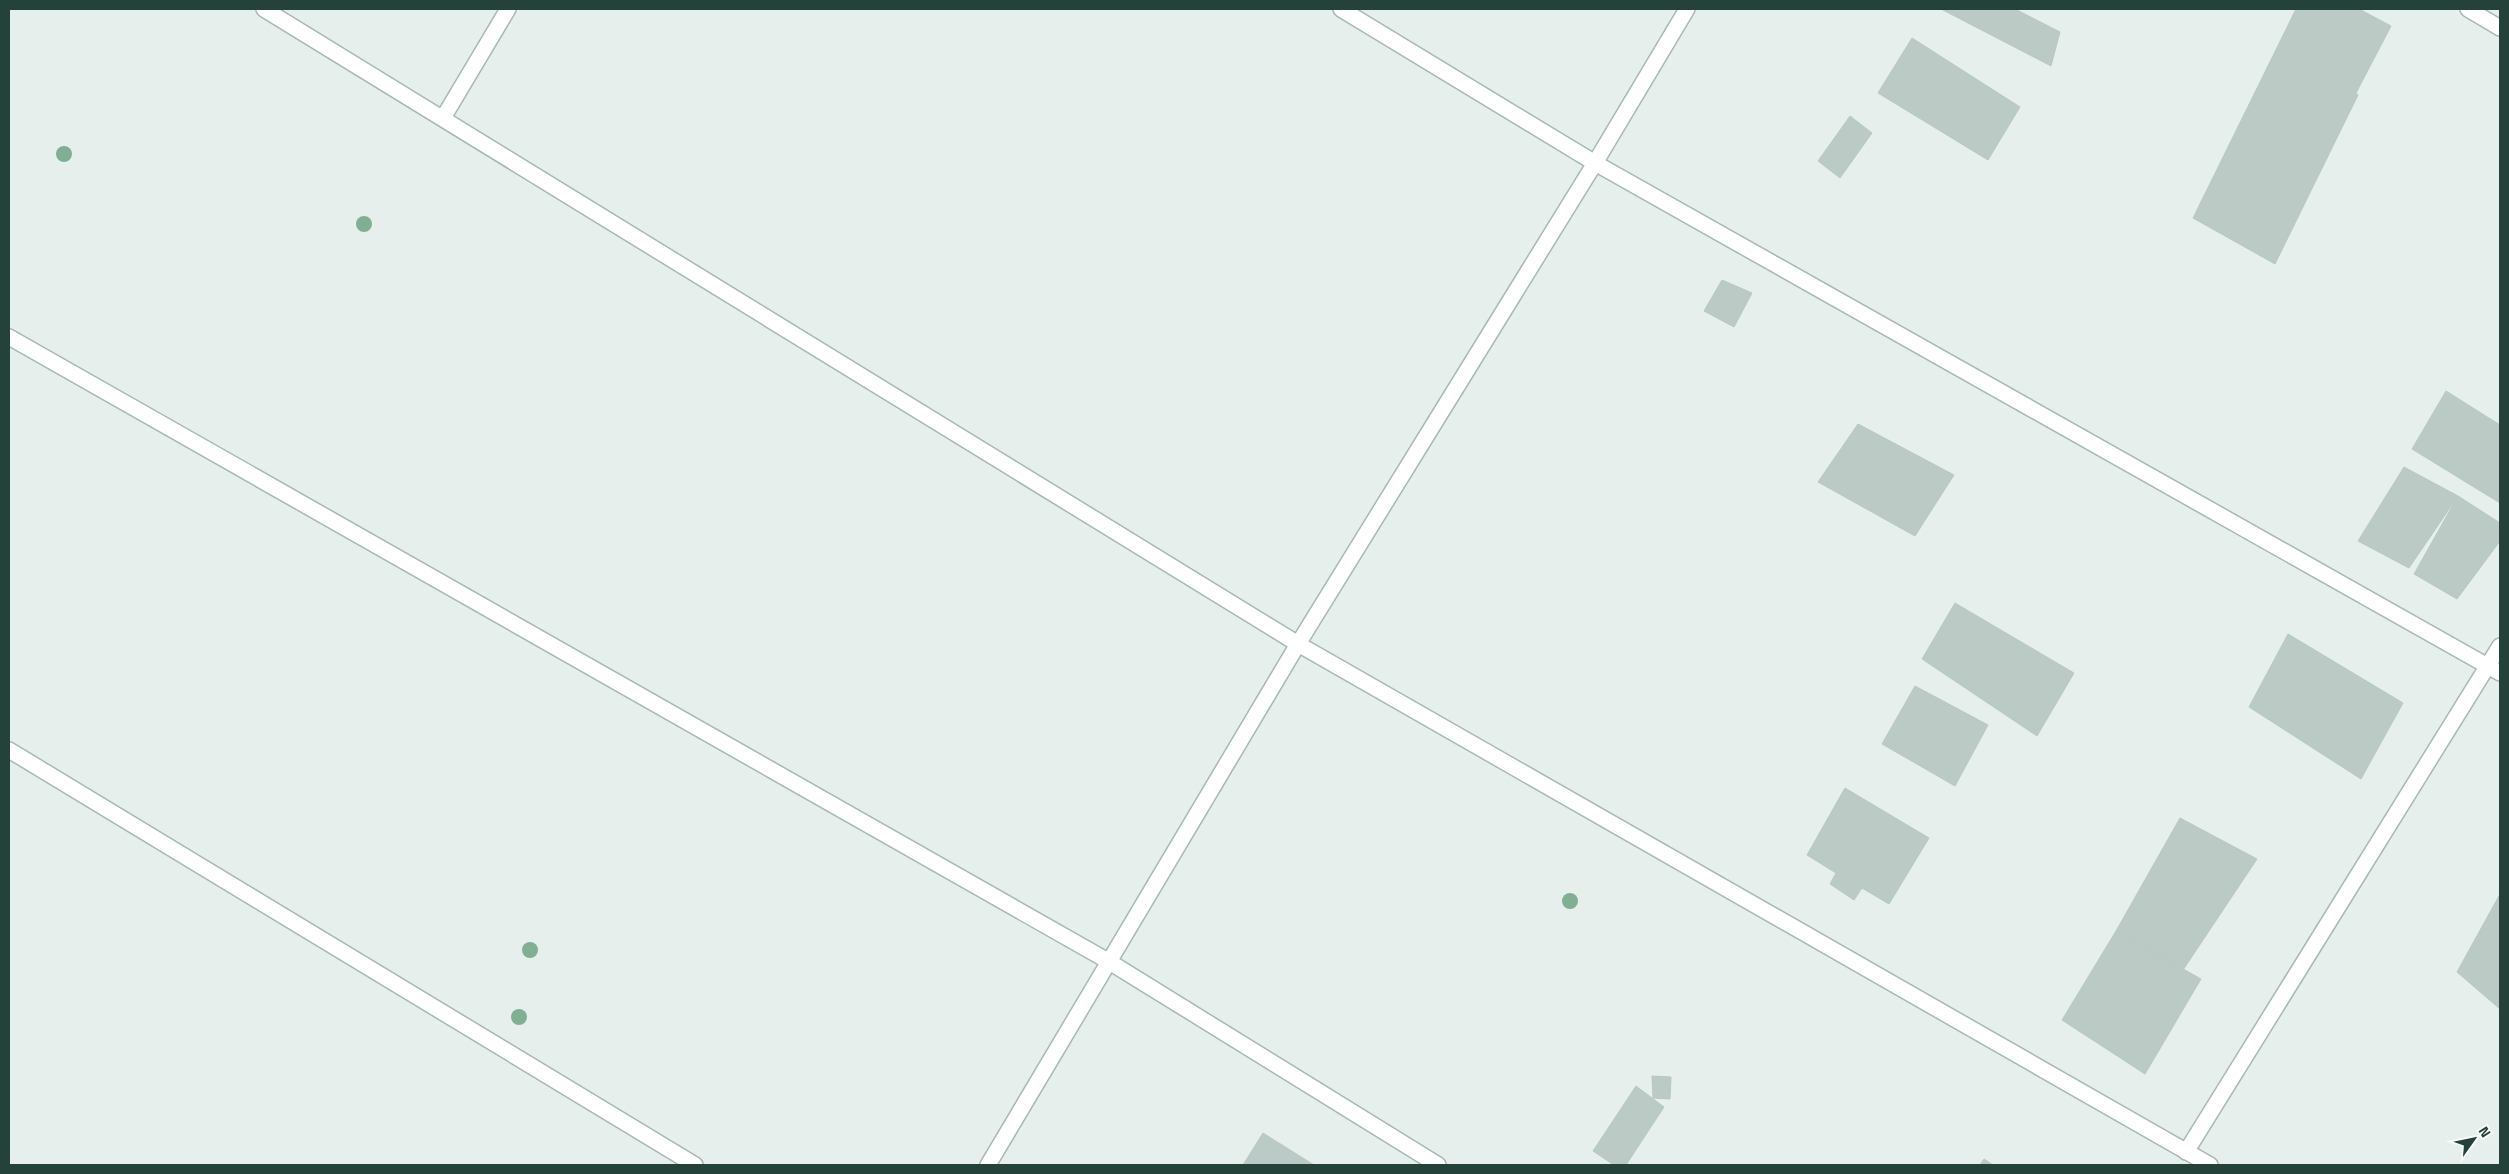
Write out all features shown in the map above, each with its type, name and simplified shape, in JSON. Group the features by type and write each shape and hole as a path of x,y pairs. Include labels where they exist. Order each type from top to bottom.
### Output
{"street":[{"path":"264,9 1298,644 2210,1165"},
{"path":"443,118 508,9"},
{"path":"1341,9 1595,163 2495,670"},
{"path":"988,1165 1298,644 1595,163 1687,9"},
{"path":"2468,9 2500,28"},
{"path":"9,337 1108,961 1438,1165"},
{"path":"2186,1152 2495,670 2500,646"},
{"path":"9,750 695,1165"}],"building":[{"path":"1941,9 2015,9 2060,32 2051,66"},
{"path":"2296,9 2359,9 2391,26 2356,93 2358,95 2275,264 2193,218"},
{"path":"1912,38 2020,107 1988,160 1878,93"},
{"path":"1850,116 1872,133 1840,178 1818,161"},
{"path":"1722,280 1752,293 1734,327 1704,311"},
{"path":"2446,391 2500,425 2500,503 2412,449"},
{"path":"1858,424 1954,475 1915,536 1818,482"},
{"path":"2404,467 2458,496 2409,568 2358,541"},
{"path":"2458,496 2500,523 2500,541 2457,599 2414,574"},
{"path":"1955,603 2074,673 2037,736 1922,659"},
{"path":"2288,634 2403,703 2361,779 2249,707"},
{"path":"1915,686 1988,725 1955,786 1882,744"},
{"path":"1845,788 1929,838 1889,904 1862,888 1854,900 1830,884 1836,873 1807,855"},
{"path":"2180,818 2257,859 2181,973 2116,931"},
{"path":"2500,894 2500,1009 2457,972"},
{"path":"2116,931 2201,979 2145,1074 2062,1020"},
{"path":"1652,1076 1671,1077 1670,1099 1653,1098"},
{"path":"1636,1086 1664,1107 1626,1165 1614,1165 1593,1151"},
{"path":"1263,1133 1314,1165 1243,1165"},
{"path":"1984,1159 1993,1165 1980,1165"}]}
